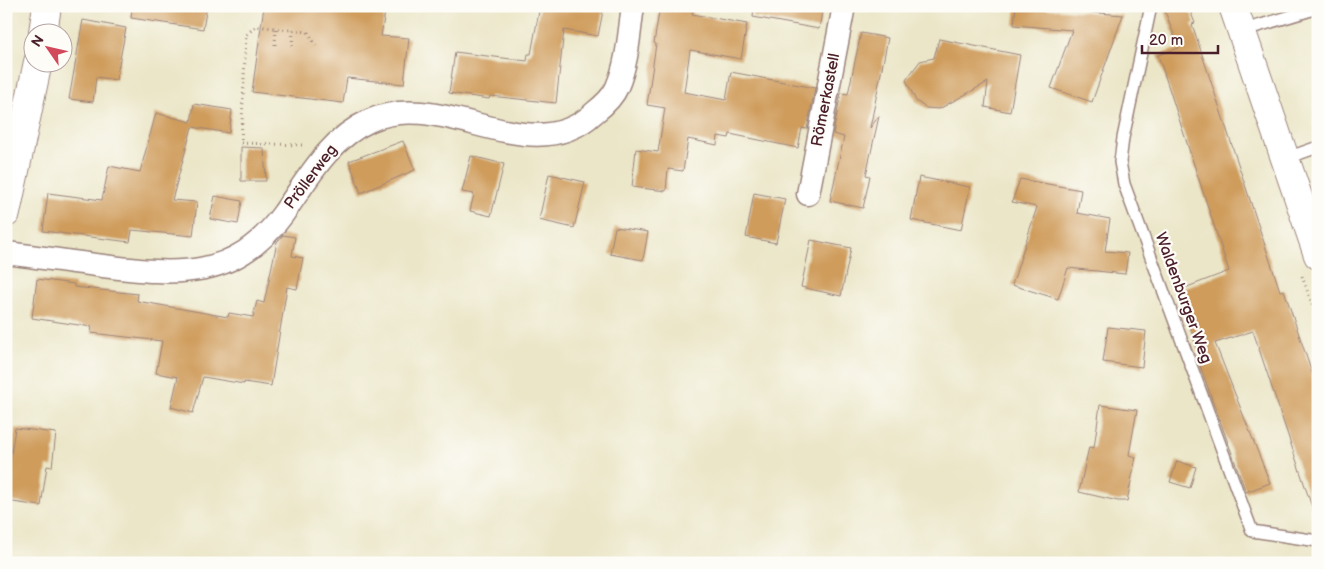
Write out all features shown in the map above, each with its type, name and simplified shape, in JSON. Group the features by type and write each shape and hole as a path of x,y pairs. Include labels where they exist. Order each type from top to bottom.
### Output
{"street":[{"path":"45,22 47,6"},
{"name":"Pröllerweg","path":"6,253 156,272 188,272 222,264 252,248 277,223 323,157 333,146 340,139 369,120 396,113 426,113 527,135 550,135 571,129 590,117 605,104 617,88 624,67 633,6"},
{"name":"Römerkastell","path":"808,194 844,6"},
{"path":"1237,19 1318,255"},
{"path":"6,213 36,72"}],"lane":[{"name":"Waldenburger Weg","path":"1151,6 1123,138 1120,162 1124,184 1252,531 1318,541"},
{"path":"1237,19 1318,8"},
{"path":"1284,159 1318,147"}],"path":[{"path":"318,49 308,32 256,26 246,35 241,143 333,146"},
{"path":"275,45 276,29"},
{"path":"292,46 293,30"}],"building":[{"path":"132,6 207,6 203,29 131,18"},
{"path":"264,6 386,6 381,36 409,38 404,84 347,78 343,103 252,92"},
{"path":"540,6 604,6 598,36 564,30 556,103 490,96 489,99 449,93 455,52 527,61 528,54 531,54"},
{"path":"660,6 693,10 692,14 747,24 741,59 690,50 684,92 726,100 731,72 815,88 807,129 802,128 798,148 730,134 729,138 718,136 717,145 688,139 683,171 668,169 666,191 632,187 636,149 658,152 665,108 647,105"},
{"path":"754,6 823,6 819,29 753,17"},
{"path":"1016,6 1123,15 1092,102 1051,88 1072,30 1014,25"},
{"path":"1163,6 1188,6 1195,23 1192,24 1280,291 1284,290 1318,391 1318,512 1314,513 1253,331 1215,343 1270,483 1246,492 1200,366 1202,365 1186,313 1190,312 1182,289 1229,271 1158,55 1179,48"},
{"path":"83,20 126,28 116,80 96,77 93,102 69,99"},
{"path":"861,33 888,38 870,128 879,116 866,175 870,176 863,208 830,201 844,137 833,134 841,93 848,94"},
{"path":"939,39 1020,55 1010,112 985,107 988,82 939,109 926,108 916,101 906,80 920,61 934,58"},
{"path":"194,104 232,110 229,133 192,127 172,200 197,202 193,236 132,230 130,242 43,231 48,193 102,200 109,166 140,172 156,113 191,122"},
{"path":"403,141 415,170 361,193 349,161"},
{"path":"241,147 264,148 266,181 241,181"},
{"path":"471,156 504,164 491,216 470,211 474,194 462,192"},
{"path":"549,174 585,182 574,228 539,220"},
{"path":"919,177 970,187 961,230 911,220"},
{"path":"1020,179 1081,190 1077,213 1110,219 1105,251 1128,253 1125,274 1068,268 1058,299 1012,285 1037,207 1012,202"},
{"path":"754,193 785,199 776,243 746,237"},
{"path":"215,196 242,201 238,224 210,219"},
{"path":"615,227 648,232 643,260 610,254"},
{"path":"283,235 295,237 292,256 303,258 297,289 287,287 271,386 244,382 244,384 203,377 193,413 171,407 178,377 156,373 162,341 91,333 92,327 32,318 37,279 74,284 74,287 138,294 137,301 228,317 229,313 253,317 257,301 264,303 277,242"},
{"path":"811,240 851,248 841,296 801,287"},
{"path":"1108,327 1146,331 1142,367 1103,362"},
{"path":"1100,405 1137,410 1129,455 1136,457 1127,501 1118,501 1079,492 1089,447 1094,448"},
{"path":"15,428 56,433 52,467 47,466 41,506 6,501 6,487"},
{"path":"1177,461 1196,467 1190,488 1170,482"}]}
